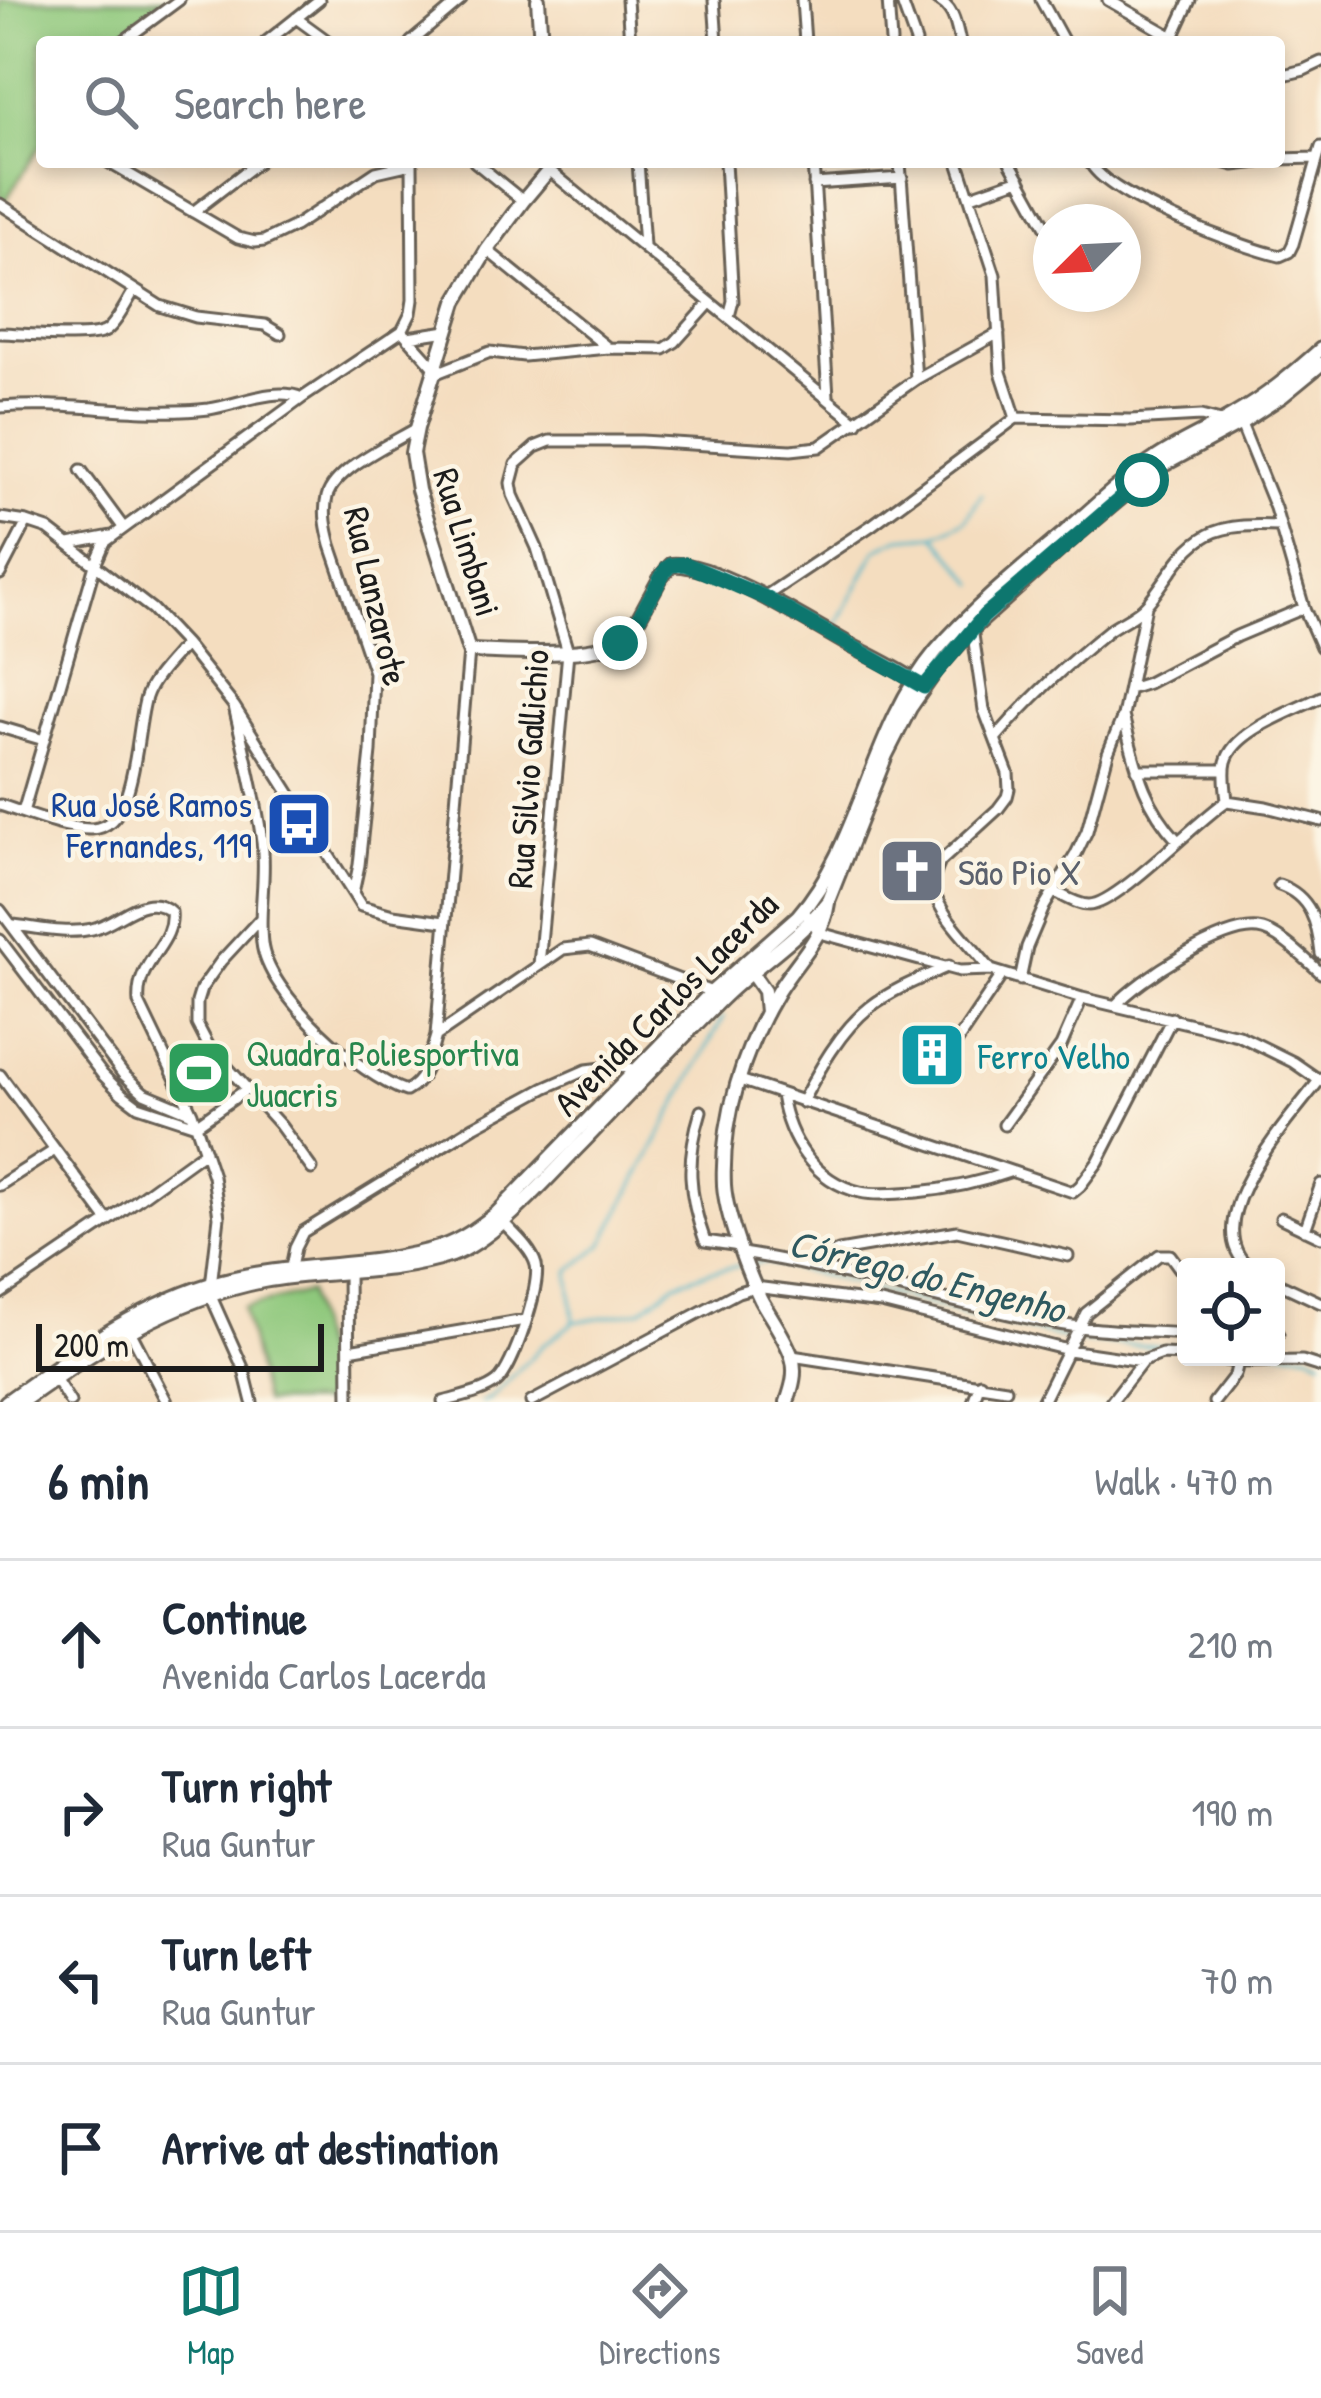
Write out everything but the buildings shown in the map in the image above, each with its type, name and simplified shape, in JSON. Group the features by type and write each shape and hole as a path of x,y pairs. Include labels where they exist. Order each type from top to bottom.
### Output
{"main road":[{"path":"538,0 541,36"},
{"name":"Rua Limbani","path":"470,651 413,474 412,453 455,302 548,168"},
{"name":"Avenida Carlos Lacerda","path":"1234,421 1321,349"},
{"name":"Avenida Carlos Lacerda","path":"6,1402 128,1326 211,1289 290,1272 396,1268 451,1255 479,1240 751,957 808,921 876,756 919,683 969,624 1154,470 1282,396 1321,364"},
{"path":"470,651 568,652 612,645 625,640 671,565 693,566 764,597 919,683"},
{"name":"Avenida Carlos Lacerda","path":"718,995 754,978 828,901 919,683"},
{"path":"786,1401 794,1377 792,1356 754,1284 728,1208 724,1181 727,1134 749,1048 805,952 810,940 808,921"},
{"path":"751,957 754,978 764,991 766,1013"},
{"path":"754,978 780,988"},
{"name":"Avenida Carlos Lacerda","path":"21,1402 52,1374"}],"street":[{"path":"130,36 178,0"},
{"path":"274,36 319,0"},
{"path":"418,36 461,0"},
{"path":"627,0 630,36"},
{"path":"714,0 717,36"},
{"path":"802,0 805,36"},
{"path":"888,0 891,36"},
{"path":"901,0 914,36"},
{"path":"937,0 951,11 958,36"},
{"path":"1041,0 1061,36"},
{"path":"1108,0 1172,36"},
{"path":"1178,36 1190,0"},
{"path":"296,18 321,36"},
{"path":"1285,75 1321,62"},
{"path":"1094,168 1101,178 1169,216 1275,256 1289,252 1319,153 1285,158"},
{"path":"119,168 238,238 255,242 295,226 376,172 392,168"},
{"path":"193,212 250,168"},
{"path":"405,334 412,300 411,168"},
{"path":"482,168 523,201"},
{"path":"551,168 857,423"},
{"path":"638,168 644,247"},
{"path":"725,168 733,301 729,316"},
{"path":"813,168 828,397"},
{"path":"901,168 916,380"},
{"path":"960,168 995,275 1001,372 1016,418"},
{"path":"1014,168 1034,204"},
{"path":"814,184 902,178"},
{"path":"970,196 1020,179"},
{"path":"0,204 160,306 182,314 266,325 280,334"},
{"path":"488,250 608,347"},
{"path":"0,333 100,333 134,291"},
{"path":"405,334 435,372 490,352 524,356 608,347 656,350 670,347 710,303"},
{"path":"23,812 94,565 111,536 302,398 405,334 447,331"},
{"name":"Rua Silvio Gallichio","path":"539,965 568,652 542,562 513,496 516,464 535,447 568,440 809,449 829,443 916,380 999,333"},
{"path":"0,407 31,404 183,411 285,393 302,398"},
{"path":"764,597 1016,418 1201,416 1234,421 1280,526 1321,647"},
{"name":"Rua Lanzarote","path":"353,893 371,752 374,672 331,544 326,500 330,488 350,468 417,428"},
{"path":"81,470 123,527"},
{"path":"0,518 48,529 152,609 185,644 235,706 365,909 444,922"},
{"path":"0,574 27,522"},
{"path":"995,739 1066,665 1146,606 1187,550 1203,538 1230,527 1280,526"},
{"path":"69,544 111,536"},
{"path":"1020,980 1028,947 1053,891 1087,831 1108,753 1124,716 1146,606"},
{"path":"1129,689 1304,608"},
{"path":"969,624 984,710 1008,773 1007,797 940,862 933,881 941,907 997,972"},
{"path":"0,805 91,830 107,825 127,797 147,692 185,644"},
{"name":"Rua Limbani","path":"436,1036 470,651"},
{"path":"1227,801 1225,770 1228,754 1238,740 1321,697"},
{"path":"235,706 262,840 264,955 285,995 344,1052 403,1091 413,1088 425,1073 436,1036 562,949 590,946 718,995"},
{"path":"1124,716 1152,809 1177,840"},
{"path":"0,728 44,740"},
{"path":"1137,770 1225,770"},
{"path":"1053,891 1078,902 1098,903 1133,880 1227,801 1321,821"},
{"path":"1279,885 1303,900 1317,922 1321,954"},
{"path":"14,925 80,932 158,903 172,917 143,970 138,996 194,1119 218,1197 211,1289 252,1402"},
{"path":"0,910 123,1075 145,1093 194,1119"},
{"path":"261,918 201,989 197,1024 209,1047 280,1125 312,1169"},
{"path":"808,921 960,971 997,972 1082,998 1238,1035 1320,1079 1266,1151 1238,1203 1231,1234 1239,1258"},
{"path":"1116,1005 1174,961 1250,929 1273,935 1321,973"},
{"path":"0,940 102,1074 138,1106 194,1119 248,1089"},
{"path":"802,1102 836,1045 868,1008 949,967"},
{"path":"937,1071 997,972"},
{"path":"1004,1125 1061,1046 1082,998"},
{"path":"740,1080 1071,1192 1081,1186 1111,1138 1171,1018"},
{"path":"290,1272 303,1232 475,1126 586,1070 620,1066 641,1072"},
{"path":"0,1076 108,1221"},
{"path":"781,1095 787,1123 802,1153 832,1180 857,1191 874,1194 962,1187 1009,1172"},
{"path":"701,1111 691,1143 690,1177 705,1241 1044,1322 1177,1334"},
{"path":"0,1185 55,1150"},
{"path":"0,1294 205,1151"},
{"path":"1305,1230 1321,1184"},
{"path":"443,1402 497,1382 508,1365 537,1281 530,1253 499,1217"},
{"path":"1281,1218 1321,1237"},
{"path":"809,1264 838,1251 956,1231 1068,1256"},
{"path":"1042,1402 1086,1313 1156,1256 1170,1255 1177,1265"},
{"path":"348,1268 349,1402"},
{"path":"531,1402 754,1284 881,1303 1143,1361 1177,1355"},
{"path":"1285,1286 1321,1303"},
{"path":"349,1350 525,1320"},
{"path":"128,1326 167,1402"},
{"path":"792,1356 1006,1389"},
{"path":"1112,1402 1143,1361"},
{"path":"1285,1361 1321,1367"},
{"path":"1214,1402 1235,1376 1237,1366"},
{"path":"52,1374 70,1402"},
{"path":"973,1402 980,1383"}],"green space":[{"path":"0,0 165,0 119,36 36,36 36,152 4,203 0,200"},
{"path":"308,1292 333,1402 264,1402 243,1308"}],"waterway":[{"path":"936,535 966,520 982,494"},
{"path":"836,626 877,549 900,538 935,535 976,584"},
{"path":"574,1322 569,1271 602,1245 723,1017"},
{"name":"Córrego do Engenho","path":"748,1265 765,1262 1080,1342 1177,1347"},
{"name":"Córrego do Engenho","path":"481,1402 574,1322 640,1311 676,1283 739,1266"},
{"name":"Córrego do Engenho","path":"1285,1351 1321,1359"}],"place":[{"name":"Rua José Ramos Fernandes, 119","path":"299,824"},
{"name":"São Pio X","path":"912,871"},
{"name":"Ferro Velho","path":"932,1055"},
{"name":"Quadra Poliesportiva Juacris","path":"199,1073"}],"route":[{"path":"620,643 629,636 665,571 671,565 685,564 764,597 924,687 984,616 1142,480"}]}
